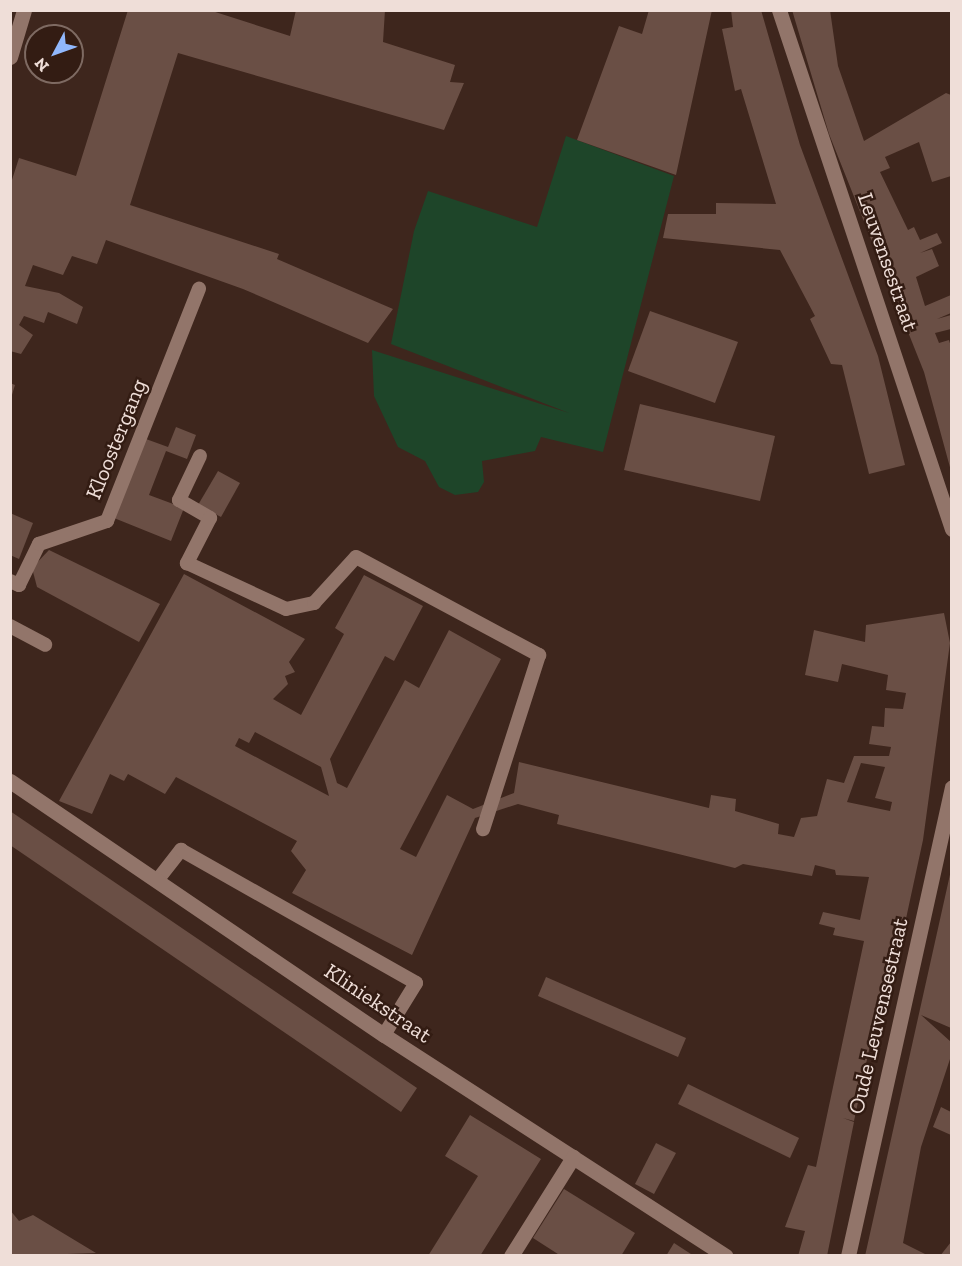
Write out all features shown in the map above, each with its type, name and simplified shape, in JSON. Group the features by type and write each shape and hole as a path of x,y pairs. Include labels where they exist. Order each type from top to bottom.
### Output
{"street":[{"path":"10,57 24,10"},
{"name":"Leuvensestraat","path":"779,10 951,529"},
{"name":"Kliniekstraat","path":"10,781 159,878 384,1035 726,1256"},
{"name":"Oude Leuvensestraat","path":"848,1256 951,787"},
{"path":"511,1256 573,1157"}],"lane":[{"name":"Kloostergang","path":"10,581 19,585 39,544 107,521 199,288"},
{"path":"200,456 179,500 210,518 186,563 286,609 314,603 356,557 539,655 483,829"},
{"path":"10,626 45,645"},
{"path":"159,878 181,849 416,983 384,1035"}],"green space":[{"path":"566,136 674,176 603,452 541,437 535,451 482,461 484,482 478,492 455,495 439,487 425,461 398,447 374,396 372,350 569,413 391,344 414,231 428,191 537,227"}],"building":[{"path":"128,10 209,10 290,36 296,10 385,10 383,42 455,65 450,82 464,83 444,130 178,53 130,205 279,254 277,259 393,309 368,343 243,289 106,240 97,264 72,256 63,275 33,265 25,286 59,293 83,307 77,324 48,312 44,323 24,316 19,325 33,335 21,354 10,351 10,186 19,158 76,176"},
{"path":"649,10 712,10 676,175 577,140 619,26 642,34"},
{"path":"731,10 761,10 800,145 878,356 905,465 869,474 842,365 831,364 810,319 815,316 780,250 663,238 668,214 716,214 716,203 776,204 741,89 735,91 722,29 733,27"},
{"path":"792,10 830,10 838,66 864,141 946,93 951,95 951,176 932,182 919,142 885,157 890,168 880,172 908,230 914,227 920,240 937,233 942,243 920,253 932,249 939,266 916,277 925,306 951,295 951,313 937,319 951,315 951,329 935,333 939,343 949,340 951,347 951,471 924,372 829,134"},
{"path":"650,311 738,342 715,403 628,371"},
{"path":"10,383 15,385 11,398 10,398"},
{"path":"640,404 775,436 760,501 624,470"},
{"path":"176,427 196,435 187,459 166,451 149,495 184,508 171,541 114,518 146,439 168,447"},
{"path":"218,471 240,483 221,517 198,505"},
{"path":"10,513 33,523 19,559 10,555"},
{"path":"49,550 160,604 139,642 37,587 32,568"},
{"path":"184,574 305,639 289,662 295,672 285,676 288,684 273,699 301,715 344,634 335,628 364,575 423,606 394,661 385,656 330,759 337,783 347,788 405,680 419,688 449,630 501,659 400,849 416,857 447,795 473,809 514,793 519,762 709,808 711,795 736,799 735,811 779,824 778,834 794,837 801,818 817,816 827,779 844,783 854,756 889,756 891,747 869,744 872,726 884,727 885,708 903,709 906,693 886,690 888,675 842,664 838,682 805,675 814,630 865,642 866,625 944,613 950,643 923,840 899,951 888,960 854,1121 843,1118 854,1122 827,1256 798,1256 805,1231 785,1227 808,1165 816,1167 864,941 833,935 835,928 819,924 823,912 860,920 869,877 836,875 835,870 815,865 812,876 743,864 735,868 557,824 559,815 518,804 475,818 412,955 292,893 306,870 291,851 297,841 176,777 165,794 128,774 124,781 110,774 92,814 59,801","holes":["255,732 321,767 329,796 235,746 239,738 249,743","861,763 885,767 875,798 892,802 890,811 847,802"]},
{"path":"10,811 417,1088 401,1112 10,845"},
{"path":"951,870 951,1028 921,1015 951,1042 951,1056 921,1147 903,1243 929,1256 865,1256"},
{"path":"546,977 686,1038 678,1057 538,996"},
{"path":"688,1084 799,1138 790,1158 678,1104"},
{"path":"941,1107 951,1112 951,1135 933,1127"},
{"path":"470,1115 541,1159 480,1256 428,1256 478,1176 445,1156"},
{"path":"656,1143 676,1153 654,1194 635,1184"},
{"path":"564,1189 635,1233 621,1256 561,1256 533,1238"},
{"path":"10,1210 19,1221 33,1215 96,1253 10,1256"},
{"path":"951,1242 951,1256 940,1256"},
{"path":"674,1243 694,1256 666,1256"}]}
